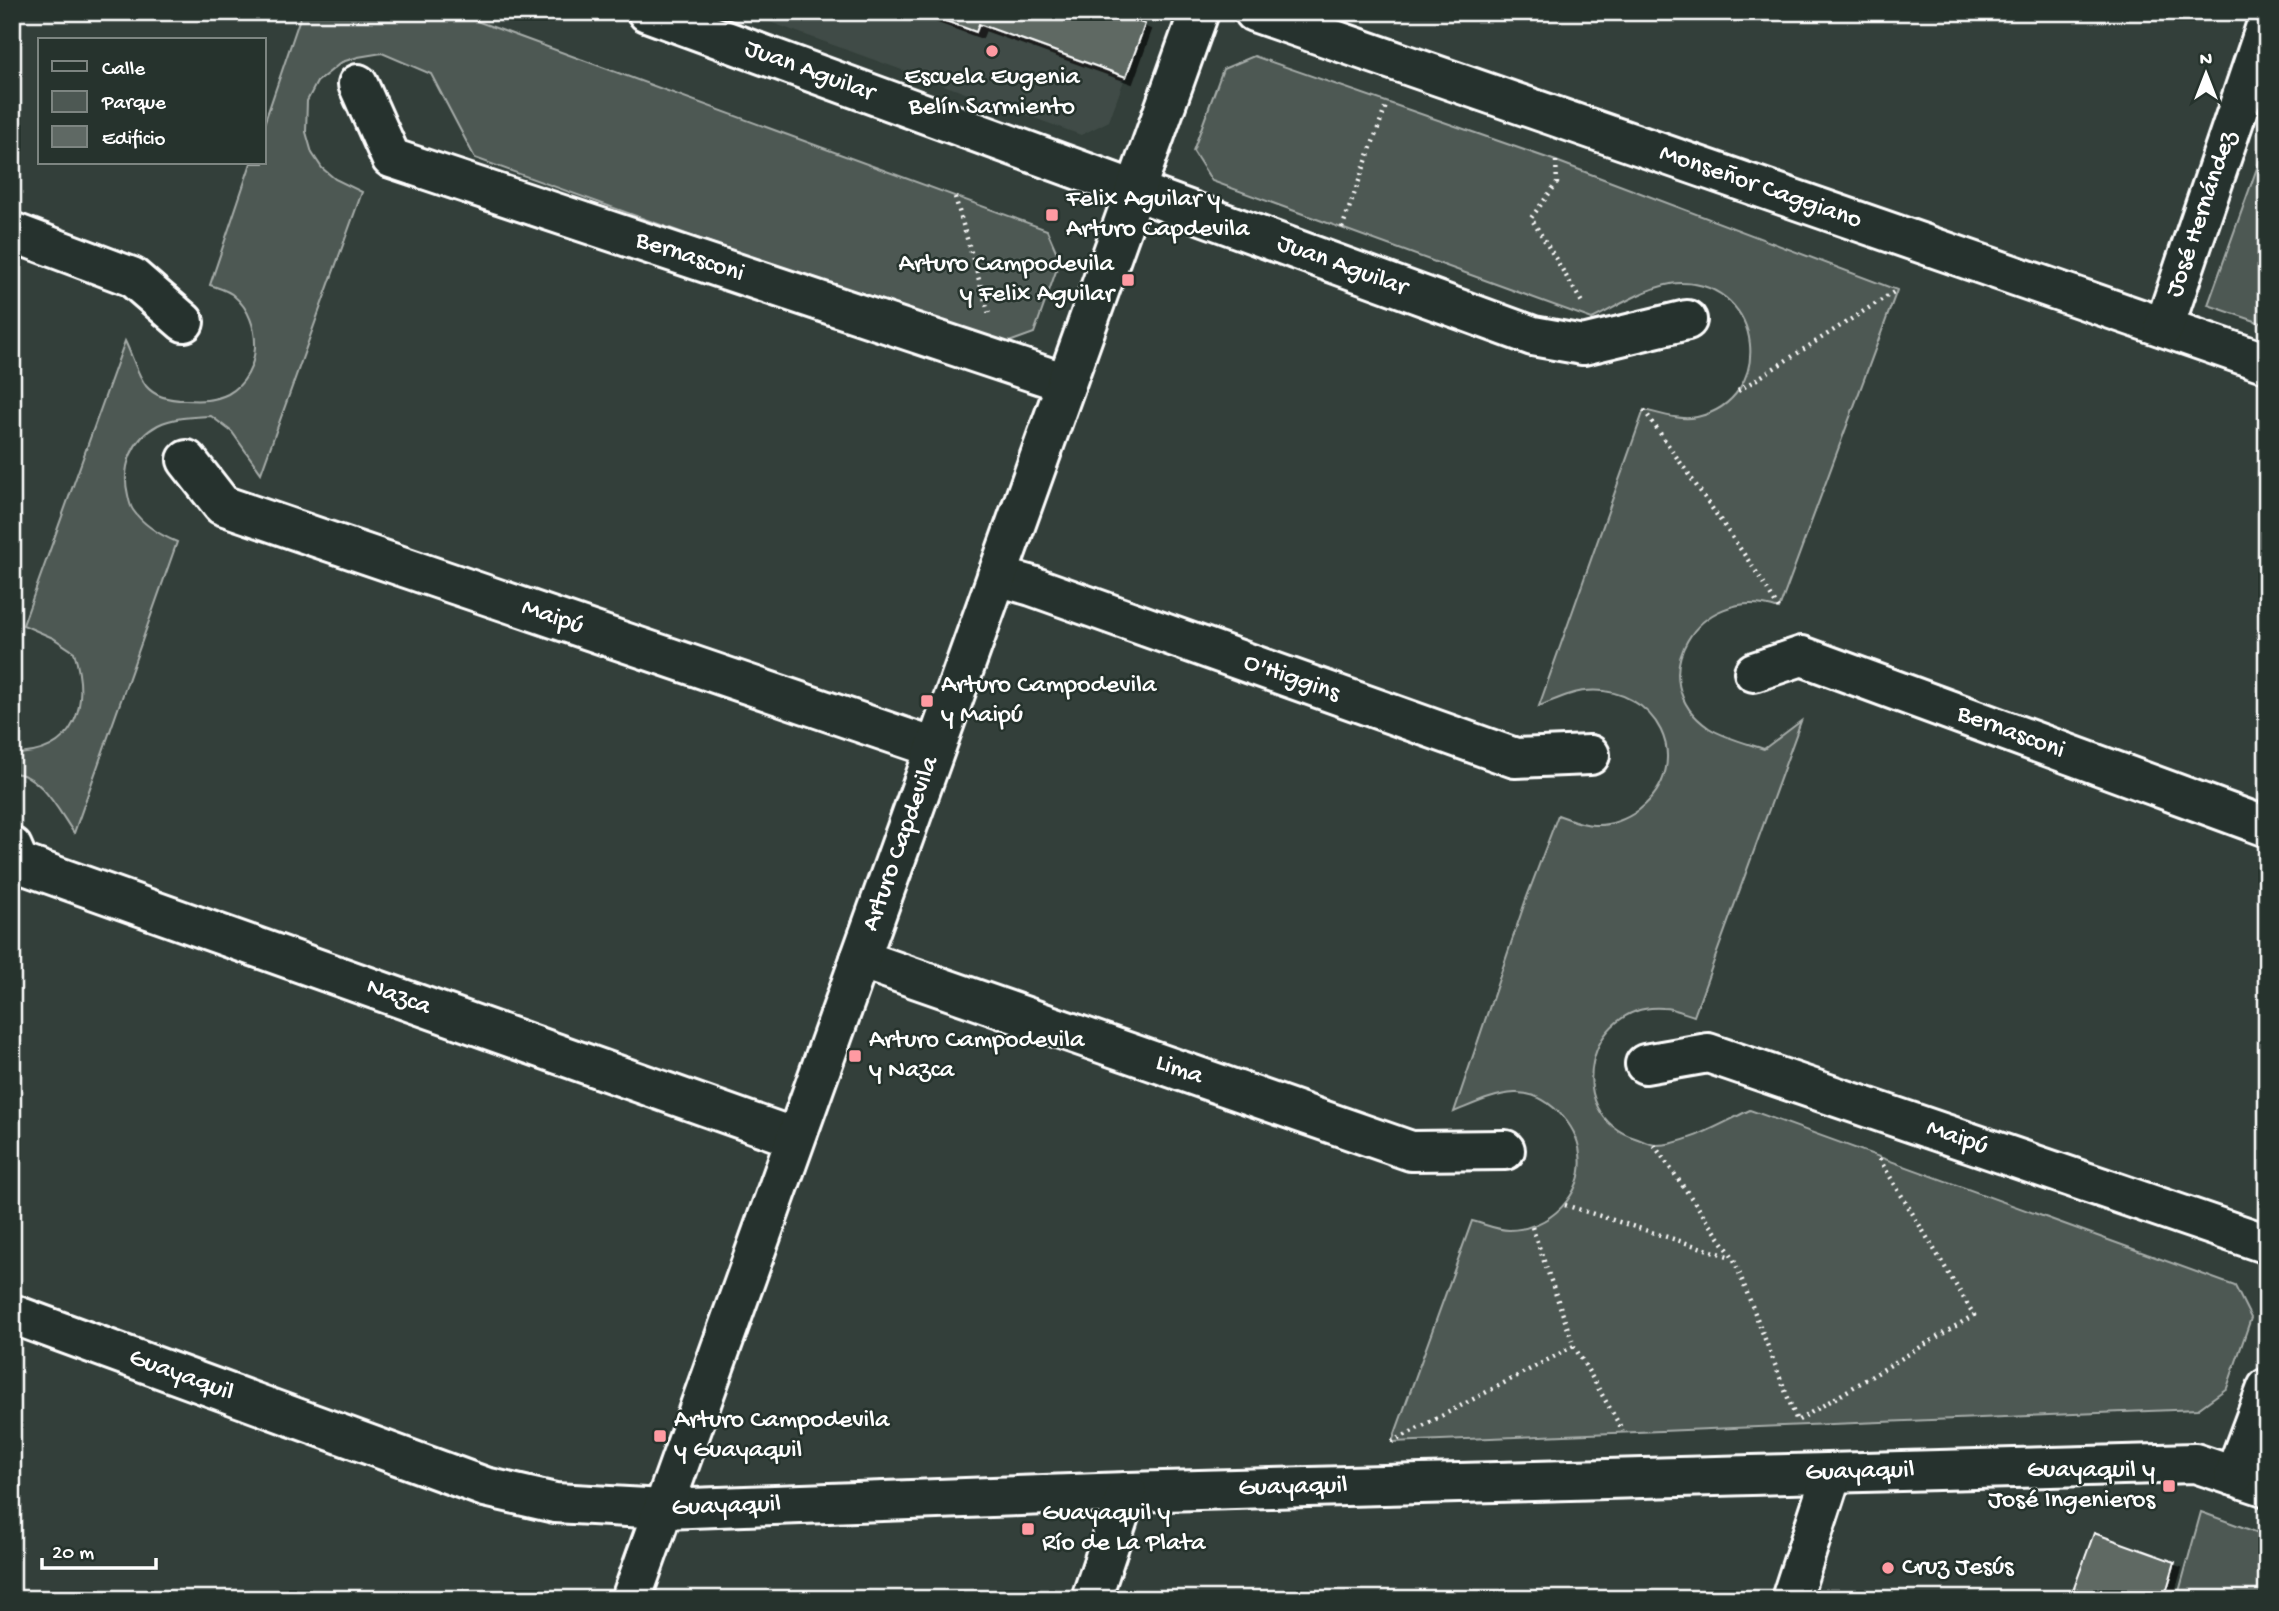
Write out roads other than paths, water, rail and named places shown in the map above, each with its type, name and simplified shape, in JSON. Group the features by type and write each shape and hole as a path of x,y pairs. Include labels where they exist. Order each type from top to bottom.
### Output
{"street":[{"name":"Juan Aguilar","path":"647,12 1533,336 1583,345 1687,320"},
{"name":"Arturo Capdevila","path":"631,1599 1199,12"},
{"name":"Monseñor Caggiano","path":"1254,12 2267,363"},
{"name":"José Hernández","path":"2164,327 2267,23"},
{"name":"Bernasconi","path":"358,84 391,158 1066,383"},
{"path":"12,232 132,277 184,322"},
{"name":"Maipú","path":"187,460 222,505 935,748"},
{"name":"O'Higgins","path":"997,576 1032,586 1515,758 1590,755"},
{"name":"Bernasconi","path":"1754,672 1802,656 2267,827"},
{"name":"Nazca","path":"12,847 19,863 795,1138"},
{"name":"Lima","path":"860,959 1411,1151 1505,1150"},
{"name":"Maipú","path":"1645,1065 1708,1053 2267,1244"},
{"name":"Guayaquil","path":"12,1314 485,1487 555,1503 664,1509 1127,1492 2195,1463 2250,1482"},
{"path":"2250,1482 2267,1388"},
{"path":"1791,1599 1832,1473"},
{"path":"1091,1599 1127,1492"}],"place":[{"name":"Escuela Eugenia Belín Sarmiento","path":"992,51"},
{"name":"Felix Aguilar y Arturo Capdevila","path":"1052,215"},
{"name":"Arturo Campodevila y Felix Aguilar","path":"1128,280"},
{"name":"Arturo Campodevila y Maipú","path":"927,701"},
{"name":"Arturo Campodevila y Nazca","path":"855,1056"},
{"name":"Arturo Campodevila y Guayaquil","path":"660,1436"},
{"name":"Guayaquil y José Ingenieros","path":"2169,1486"},
{"name":"Guayaquil y Río de La Plata","path":"1028,1529"},
{"name":"Cruz Jesús","path":"1888,1568"}]}
